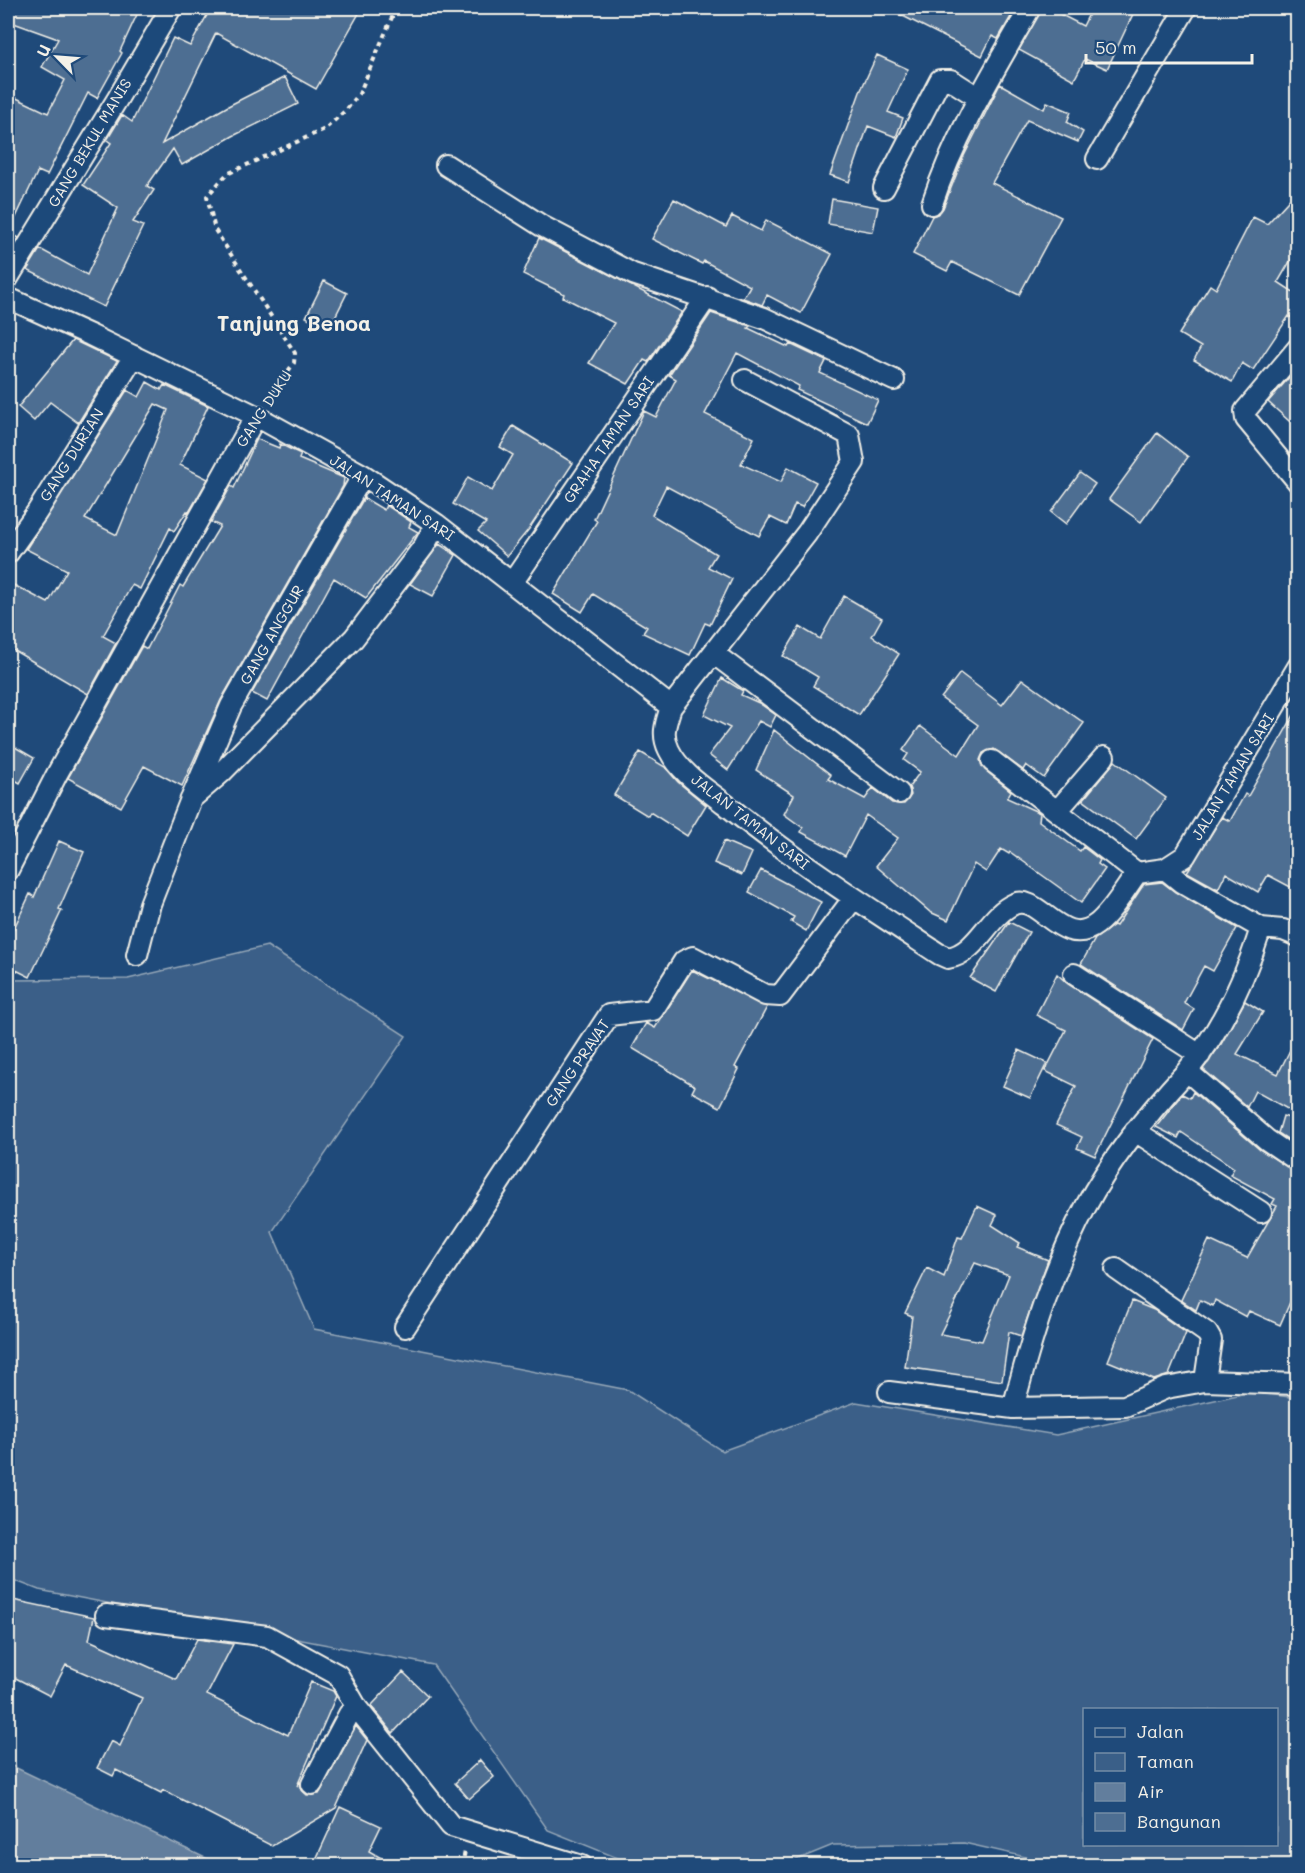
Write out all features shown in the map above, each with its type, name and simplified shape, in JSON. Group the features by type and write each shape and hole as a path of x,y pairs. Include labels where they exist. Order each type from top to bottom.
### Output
{"street":[{"name":"GANG BEKUL MANIS","path":"8,278 171,8"},
{"path":"932,204 951,154 979,98 1030,8"},
{"path":"1097,159 1186,8"},
{"path":"884,188 940,80 951,80 979,98"},
{"path":"446,165 542,226 633,274 764,318 894,380"},
{"name":"GRAHA TAMAN SARI","path":"512,583 707,297"},
{"name":"JALAN TAMAN SARI","path":"8,298 256,416 363,475 436,524 671,707 663,729 664,740 670,753 689,775 784,851 948,958 965,952 989,924 1013,904 1027,904 1062,928 1079,931 1097,924 1137,873 1165,868 1185,856 1298,667"},
{"path":"1298,348 1245,411 1246,419 1298,482"},
{"name":"GANG DURIAN","path":"8,553 37,512 134,356"},
{"path":"671,707 807,533 854,462 849,435 745,380"},
{"name":"GANG DUKU","path":"9,863 256,416"},
{"name":"GANG ANGGUR","path":"137,955 150,904 191,799 231,706 363,475"},
{"path":"191,799 221,773 354,638 424,546 436,524"},
{"path":"713,653 900,793"},
{"path":"1058,810 1104,757"},
{"path":"992,761 1137,873"},
{"path":"1165,868 1181,882 1260,928 1283,930 1298,936"},
{"name":"GANG PRAVAT","path":"405,1327 609,1015 653,1010 684,961 693,957 765,995 780,996 853,898"},
{"path":"1013,1408 1031,1340 1066,1246 1086,1206 1135,1131 1200,1054 1227,1011 1252,956 1260,928"},
{"path":"1074,974 1200,1054"},
{"path":"1186,1071 1267,1140 1298,1161"},
{"path":"1135,1131 1261,1212"},
{"path":"1116,1269 1207,1333 1211,1340 1205,1381"},
{"path":"889,1392 1013,1408 1125,1406 1166,1388 1205,1381 1298,1384"},
{"path":"106,1615 267,1636 338,1675 357,1708 451,1826 582,1866"},
{"path":"312,1784 349,1714 357,1708"}],"path":[{"name":"GANG DUKU","path":"256,416 294,363 295,352 215,230 207,196 227,174 326,129 347,109 359,93 396,8"}],"green space":[{"path":"267,946 406,1036 272,1232 314,1329 628,1390 722,1451 856,1402 1056,1435 1251,1392 1297,1398 1297,1865 1061,1865 964,1843 833,1845 784,1865 635,1865 548,1830 433,1665 39,1590 8,1578 8,980 128,979"}],"water":[{"path":"8,1764 220,1865 8,1865"}],"building":[{"path":"8,8 140,8 120,51 122,53 97,98 88,93 47,175 38,171 9,232 19,238 8,256 8,94 48,113 65,80 42,67 58,39 8,21"},
{"path":"211,8 362,8 316,89 216,33 162,144 285,77 298,104 233,136 182,165 173,149 147,186 154,190 133,222 143,226 104,307 27,270 40,249 87,275 118,208 83,185 111,143 107,140 122,115 132,122 173,38 190,46"},
{"path":"887,8 1016,8 998,39 992,36 982,56"},
{"path":"1042,8 1048,8 1083,26 1092,8 1124,8 1134,12 1107,69 1085,59 1074,80 1019,50"},
{"path":"877,55 908,69 888,112 903,118 896,137 868,126 849,182 830,175 860,92"},
{"path":"1000,84 1044,109 1047,102 1071,112 1067,122 1083,132 1078,142 1027,120 992,183 1061,217 1019,295 952,262 947,271 913,254 932,216 943,208 963,158"},
{"path":"1298,190 1298,248 1278,282 1298,295 1298,321 1289,316 1253,370 1242,363 1232,382 1194,360 1201,347 1179,334 1210,285 1216,289 1253,217 1267,224"},
{"path":"674,199 726,227 732,216 761,231 766,220 832,254 801,313 767,295 762,305 743,298 750,286 704,261 702,264 652,239"},
{"path":"832,199 878,207 873,232 828,224"},
{"path":"539,238 682,312 648,362 644,360 628,384 589,363 614,323 563,297 564,294 523,274"},
{"path":"324,281 347,293 329,329 306,317"},
{"path":"711,313 750,326 748,328 788,347 790,344 826,361 820,373 878,400 867,423 797,390 799,386 737,353 705,414 754,438 741,464 781,482 788,467 816,482 802,507 795,504 786,525 770,517 759,536 666,486 652,515 716,554 708,567 732,579 710,625 705,623 690,655 643,633 647,627 593,594 582,612 553,594 597,521 594,519 644,411 656,417 676,379 669,375"},
{"path":"73,340 117,361 78,423 50,402 34,421 18,407"},
{"path":"1298,367 1298,429 1268,402"},
{"path":"147,382 161,390 164,385 208,406 180,465 208,479 189,512 187,511 174,531 170,528 140,589 132,585 103,636 116,643 88,694 8,647 8,582 48,603 67,570 26,549 127,390 139,397","holes":["155,404 168,410 117,535 85,519"]},
{"path":"513,426 573,463 529,529 507,556 478,531 486,523 453,504 468,477 492,491 513,455 500,447"},
{"path":"1157,433 1188,457 1141,522 1109,499"},
{"path":"257,439 279,448 280,444 301,454 299,459 344,478 343,486 221,700 182,786 144,766 121,807 68,778 142,646 147,649 180,585 183,587 220,526 211,522 231,486 234,488"},
{"path":"1080,473 1095,484 1066,524 1051,512"},
{"path":"364,498 384,510 386,505 411,522 409,527 418,532 366,598 334,578 267,701 252,693"},
{"path":"439,544 456,555 433,596 410,584"},
{"path":"844,596 882,618 872,636 899,654 859,715 813,686 818,677 783,656 800,627 820,639"},
{"path":"960,673 1002,705 1022,679 1084,723 1044,778 1026,765 1023,770 994,749 983,753 980,760 985,770 1011,791 1007,798 1040,813 1039,821 1080,851 1083,847 1100,860 1098,864 1105,869 1081,903 1010,852 1009,854 1001,849 986,872 974,864 948,920 930,912 876,866 898,838 866,815 845,856 801,832 803,828 784,814 794,795 756,770 774,730 831,775 828,779 865,799 873,788 892,803 904,804 911,795 909,787 920,772 904,760 908,754 903,750 920,726 959,755 978,725 941,698"},
{"path":"722,678 743,691 741,695 759,703 776,715 770,727 759,721 728,770 709,755 730,728 704,715"},
{"path":"1298,708 1298,891 1268,875 1258,892 1226,873 1218,889 1187,872 1222,817 1230,821 1245,794 1248,796"},
{"path":"8,743 34,758 20,783 8,776"},
{"path":"640,752 665,767 678,782 706,805 687,836 650,812 648,816 614,795"},
{"path":"1115,761 1166,798 1136,839 1083,800"},
{"path":"59,841 84,852 59,909 62,910 30,977 8,966 8,941 30,894 34,897"},
{"path":"724,841 752,853 742,875 714,863"},
{"path":"761,870 821,902 806,931 791,922 794,917 749,892"},
{"path":"1162,882 1237,928 1213,971 1204,966 1184,1003 1194,1009 1183,1030 1081,964 1095,939 1114,925 1116,926 1144,884"},
{"path":"1009,922 1029,932 996,992 970,978"},
{"path":"692,970 767,1007 735,1067 739,1069 720,1107 692,1092 695,1086 632,1048 646,1023 655,1028"},
{"path":"1057,974 1068,984 1153,1039 1095,1156 1077,1148 1082,1137 1056,1125 1076,1086 1045,1071 1066,1030 1036,1015"},
{"path":"1245,1001 1263,1012 1237,1054 1278,1074 1298,1034 1298,1099 1291,1111 1255,1091 1247,1107 1203,1069 1221,1044"},
{"path":"1019,1050 1047,1063 1030,1098 1003,1086"},
{"path":"1193,1092 1259,1149 1298,1173 1298,1284 1280,1325 1249,1311 1246,1317 1215,1300 1213,1306 1200,1300 1196,1310 1181,1300 1209,1240 1247,1258 1277,1206 1272,1204 1275,1199 1230,1175 1234,1168 1181,1132 1178,1138 1156,1127 1182,1094 1190,1098"},
{"path":"1283,1116 1298,1121 1298,1146 1278,1133"},
{"path":"977,1206 997,1215 992,1225 1020,1243 1017,1247 1048,1260 1021,1336 1009,1332 1002,1381 905,1367 912,1316 905,1313 927,1268 944,1277 958,1237 962,1238","holes":["975,1263 1009,1275 982,1341 940,1334"]},
{"path":"1132,1301 1154,1310 1186,1333 1169,1375 1154,1380 1108,1361"},
{"path":"8,1599 94,1617 89,1640 176,1679 197,1639 233,1644 207,1695 288,1735 311,1682 333,1691 336,1696 297,1786 300,1782 302,1790 307,1795 319,1794 356,1726 367,1740 336,1808 272,1846 163,1790 161,1793 116,1770 113,1776 97,1768 111,1741 120,1746 142,1698 66,1665 50,1696 8,1674"},
{"path":"403,1672 428,1696 393,1733 371,1706"},
{"path":"480,1760 494,1777 469,1799 455,1783"},
{"path":"340,1807 381,1826 369,1851 395,1866 313,1866"}],"district":[{"name":"Tanjung Benoa","path":"294,324"}]}
